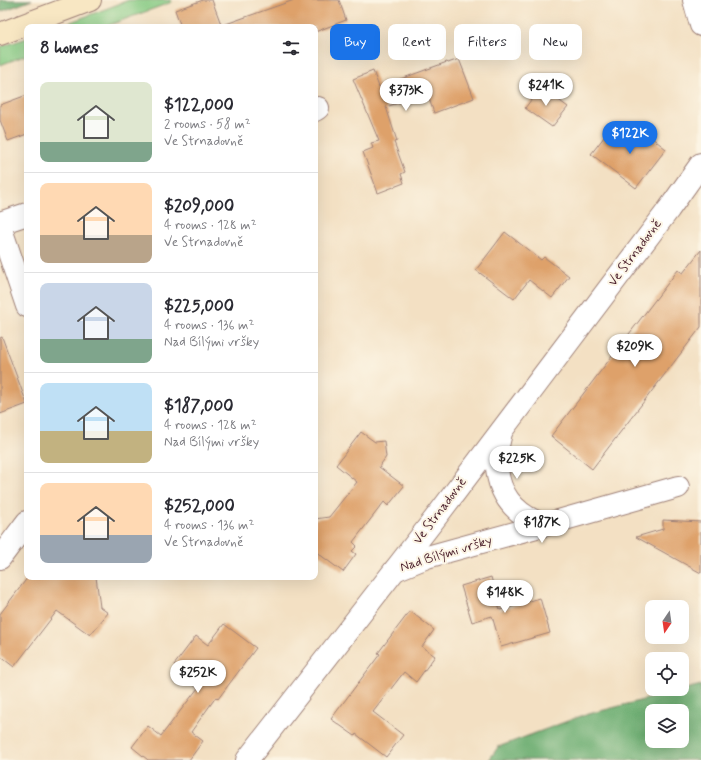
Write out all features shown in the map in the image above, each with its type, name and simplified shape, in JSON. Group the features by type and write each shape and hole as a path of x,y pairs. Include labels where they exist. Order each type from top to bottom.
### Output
{"main road":[{"path":"26,24 90,0"},
{"path":"0,34 24,25"}],"street":[{"path":"694,0 701,25"},
{"name":"Ve Strnadovně","path":"247,760 502,430 669,209 701,164"},
{"path":"24,215 0,225 24,297"},
{"path":"502,430 497,453 497,472 502,490 511,504 526,516 544,525"},
{"name":"Nad Bílými vršky","path":"395,570 427,557 678,487"},
{"path":"0,558 24,526"}],"green space":[{"path":"0,0 32,0 0,12"},
{"path":"129,0 171,0 172,2 112,24 66,24"},
{"path":"24,39 24,56 0,65 0,47"},
{"path":"701,685 701,760 489,760 498,747 581,716 658,696 689,696 689,688"}],"building":[{"path":"203,0 212,0 221,24 180,24 175,10"},
{"path":"294,0 339,0 346,20 336,24 330,24 330,26 318,31 318,24 226,24"},
{"path":"459,60 474,98 434,113 427,93 386,107 397,141 394,142 405,172 401,174 404,183 378,193 363,152 373,148 371,143 379,141 353,79 373,71 379,87 447,62"},
{"path":"541,87 568,107 552,127 525,108"},
{"path":"24,96 24,135 8,141 0,120 0,105"},
{"path":"637,126 666,149 636,188 591,154 608,132 623,144"},
{"path":"505,232 541,260 544,257 569,276 552,298 529,280 514,299 476,270"},
{"path":"701,250 701,327 592,469 551,436 678,270 683,273"},
{"path":"2,337 24,396 24,405 0,414 0,338"},
{"path":"361,432 375,442 384,441 386,457 379,467 404,486 388,506 384,502 353,542 357,546 352,551 356,554 343,572 318,553 318,519 329,517 357,482 336,465"},
{"path":"663,520 701,522 701,573 636,537 663,529"},
{"path":"491,577 500,610 540,598 550,633 501,647 492,616 472,622 461,586"},
{"path":"26,580 96,580 100,607 108,613 90,635 57,611 14,667 0,656 0,614"},
{"path":"410,611 434,630 422,647 435,656 416,682 404,672 373,712 403,735 386,757 356,734 355,736 331,719"},
{"path":"224,624 256,648 218,699 216,697 191,732 203,741 189,760 148,760 132,747 148,726 161,736 198,688 187,679 189,677 174,665 196,636 208,645"}]}
